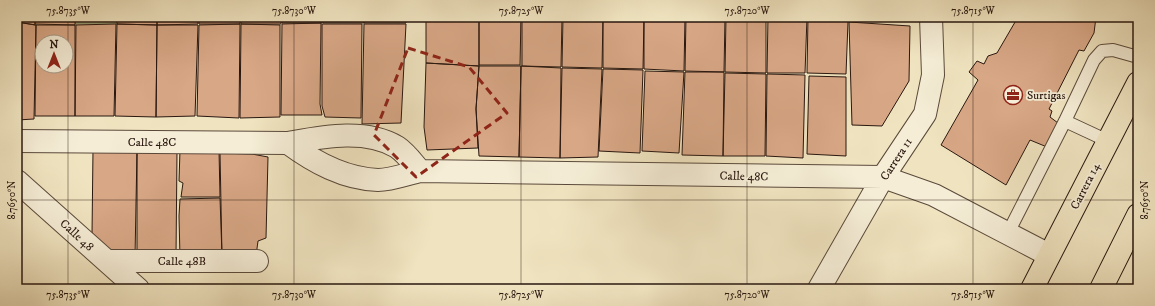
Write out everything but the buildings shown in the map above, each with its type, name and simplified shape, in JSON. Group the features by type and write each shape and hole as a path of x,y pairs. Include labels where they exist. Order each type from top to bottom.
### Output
{"main road":[{"name":"Carrera 14","path":"1032,289 1138,83"},
{"path":"1101,289 1138,215"}],"street":[{"name":"Carrera 11","path":"819,289 883,177 925,114 933,75 932,17"},
{"name":"Calle 48C","path":"17,141 288,143 328,137 374,138 397,147 410,158 420,172"},
{"name":"Calle 48C","path":"288,143 306,156 331,169 379,180 420,172 883,177 934,195 1049,255"},
{"name":"Calle 48","path":"17,180 138,289"},
{"name":"Calle 48B","path":"107,262 257,261"}],"lane":[{"path":"1008,233 1094,60 1102,51 1113,50 1138,57"},
{"path":"1065,121 1108,141"}],"highlighted area":[{"path":"408,48 469,67 507,113 416,177 374,135"}],"green space":[{"path":"76,17 117,17 117,24 75,24"}],"place":[{"name":"Surtigas","path":"1013,95"}]}
